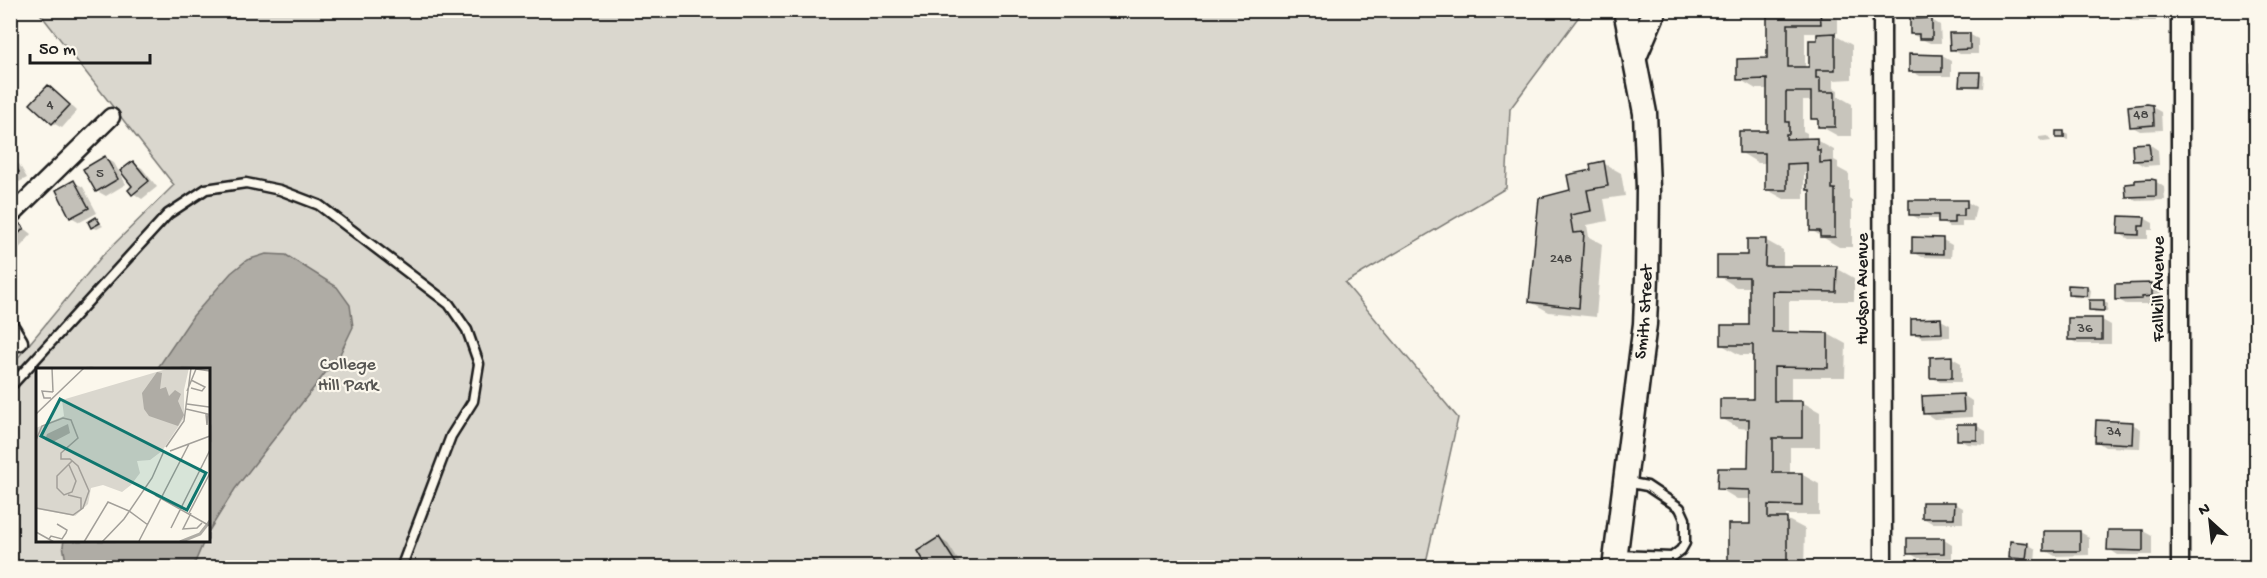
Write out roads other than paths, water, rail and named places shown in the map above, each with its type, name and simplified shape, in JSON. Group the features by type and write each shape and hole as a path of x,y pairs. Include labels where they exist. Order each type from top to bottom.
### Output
{"street":[{"name":"Smith Street","path":"1615,561 1646,324 1647,277 1648,188 1645,114 1625,10"},
{"path":"1635,57 1655,10"},
{"name":"Hudson Avenue","path":"1882,10 1883,567"},
{"name":"Fallkill Avenue","path":"2180,10 2178,341 2180,567"},
{"path":"10,216 111,117"},
{"path":"10,327 19,342"}],"lane":[{"path":"10,387 168,214 206,189 246,183 280,190 319,205 449,304 467,330 479,364 473,401 451,436 401,567"},
{"path":"1615,561 1672,557 1681,550 1685,543 1685,519 1680,508 1647,486 1626,482"}],"park label":[{"name":"College Hill Park","path":"348,376"}]}
